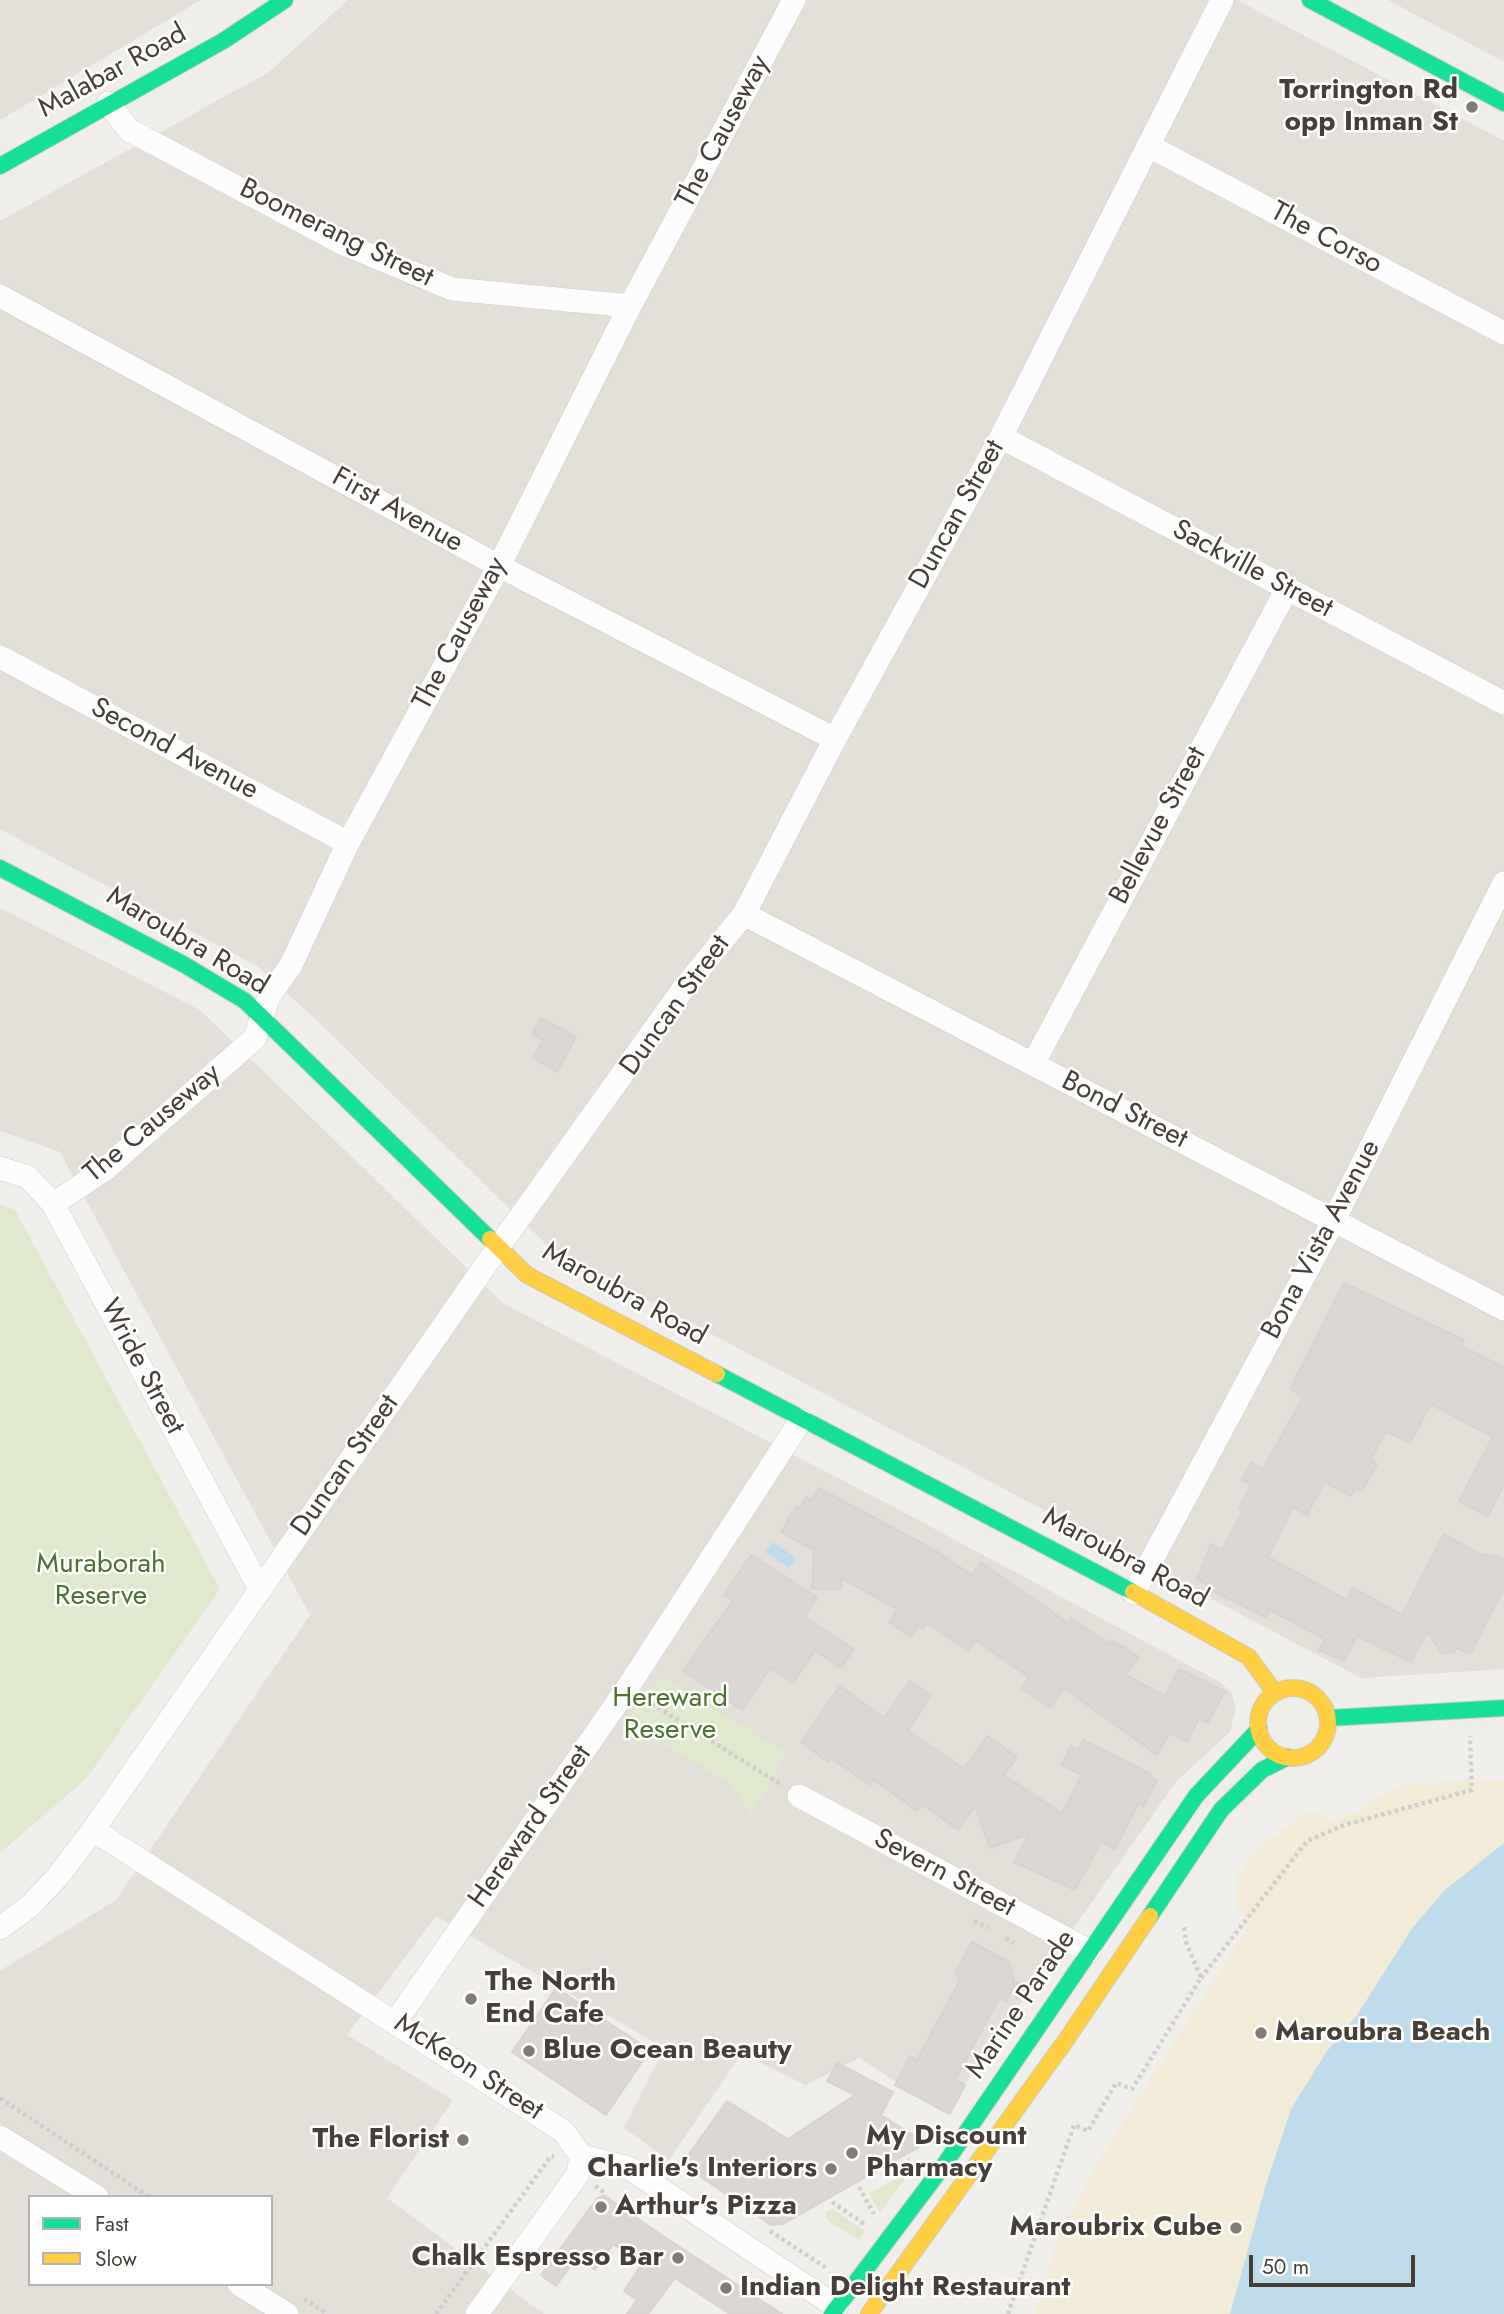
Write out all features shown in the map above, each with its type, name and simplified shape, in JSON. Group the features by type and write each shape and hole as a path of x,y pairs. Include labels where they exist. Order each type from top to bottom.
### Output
{"street":[{"name":"Malabar Road","path":"0,166 108,103 223,41 285,0"},
{"name":"The Causeway","path":"53,1204 104,1170 255,1038 270,996 291,965 348,843 499,566 630,306 794,0"},
{"name":"Duncan Street","path":"0,1928 30,1906 59,1875 93,1830 498,1249 681,992 744,914 835,738 1001,437 1222,0"},
{"path":"1310,0 1504,103"},
{"name":"Boomerang Street","path":"108,103 129,130 344,244 452,289 630,306"},
{"name":"The Corso","path":"1149,146 1504,333"},
{"name":"First Avenue","path":"0,296 499,566 835,738"},
{"name":"Sackville Street","path":"1001,437 1504,703"},
{"name":"Bellevue Street","path":"1033,1064 1287,589"},
{"name":"Second Avenue","path":"0,657 348,843"},
{"name":"Maroubra Road","path":"0,868 203,975 245,1001 527,1275 1134,1593 1249,1657 1275,1693"},
{"name":"Bona Vista Avenue","path":"1134,1593 1334,1220 1504,883"},
{"name":"Bond Street","path":"744,914 1504,1309"},
{"name":"Wride Street","path":"0,1168 29,1177 53,1204 260,1590"},
{"name":"Hereward Street","path":"396,2021 628,1687 801,1420"},
{"path":"1297,1688 1308,1691 1324,1707 1328,1729 1318,1747 1309,1754 1288,1757 1269,1748 1259,1729 1261,1708 1275,1693 1297,1688"},
{"path":"1328,1718 1504,1708"},
{"name":"Marine Parade","path":"834,2310 944,2165 1196,1796 1259,1729"},
{"name":"Marine Parade","path":"869,2314 1066,2040 1221,1810 1262,1770 1288,1757"},
{"name":"Severn Street","path":"799,1796 1089,1951"},
{"name":"McKeon Street","path":"93,1830 396,2021 564,2132 581,2156"},
{"path":"0,2137 94,2195"},
{"path":"477,2314 578,2174 581,2156 629,2168 834,2310"},
{"path":"242,2286 287,2314"}],"path":[{"path":"628,1687 799,1796"},
{"path":"1008,2314 1074,2125 1088,2131 1116,2083 1132,2089 1201,1978 1307,1841 1344,1825 1472,1790 1470,1736"},
{"path":"974,1921 988,1928"},
{"path":"1184,1927 1186,1942 1201,1978"},
{"path":"1006,1938 1013,1943"},
{"path":"1018,1998 1019,1980"},
{"path":"0,2098 146,2195"},
{"path":"902,2164 910,2160"},
{"path":"859,2188 879,2222"},
{"path":"832,2202 873,2230"},
{"path":"770,2231 828,2269"}],"shaded area":[{"path":"0,0 201,0 0,120"},
{"path":"348,0 1237,0 1504,141 1504,1669 1361,1678 551,1249 310,1014 257,966 0,829 0,221 269,72"},
{"path":"1388,0 1504,0 1504,62"},
{"path":"0,908 200,1010 504,1304 892,1506 1218,1681 1231,1692 1236,1708 1230,1732 1176,1782 944,2113 859,2058 805,2085 742,2053 669,2160 624,2128 664,2048 436,1916 347,2035 453,2100 387,2198 544,2314 0,2314 0,1971 116,1900 310,1615 60,1152 0,1131"}],"green space":[{"name":"Muraborah Reserve","path":"0,1205 15,1210 220,1589 86,1779 0,1853"},
{"name":"Hereward Reserve","path":"663,1677 786,1752 752,1816 729,1783 627,1723 642,1697"},
{"path":"916,2164 880,2213 869,2193 904,2175 902,2171"},
{"path":"832,2209 865,2231 859,2240 828,2221 825,2213"}],"sand":[{"name":"Maroubra Beach","path":"1486,1779 1504,1781 1504,1843 1445,1890 1413,1927 1357,2015 1327,2051 1246,2254 1230,2314 1035,2314 1060,2233 1092,2171 1249,1925 1236,1905 1237,1877 1256,1851 1305,1812 1328,1816 1336,1822 1401,1785"}],"water":[{"path":"773,1542 796,1558 789,1568 765,1552"},
{"path":"1504,1843 1504,2314 1230,2314 1267,2181 1291,2109 1327,2051 1357,2015 1413,1927 1445,1890"}],"building":[{"path":"541,1018 576,1037 557,1072 533,1058 543,1040 532,1034"},
{"path":"1344,1283 1464,1340 1461,1346 1504,1367 1504,1484 1488,1516 1459,1501 1493,1437 1431,1404 1410,1443 1386,1431 1371,1459 1377,1464 1362,1491 1356,1488 1351,1496 1324,1482 1307,1515 1293,1507 1268,1557 1347,1600 1353,1588 1402,1615 1444,1534 1480,1554 1497,1556 1504,1560 1504,1588 1470,1654 1457,1648 1453,1653 1442,1653 1427,1632 1411,1662 1357,1636 1344,1661 1319,1650 1325,1639 1270,1610 1266,1617 1206,1588 1208,1585 1197,1579 1211,1544 1222,1550 1242,1512 1239,1509 1251,1485 1242,1480 1251,1463 1263,1469 1303,1397 1290,1389"},
{"path":"819,1488 938,1552 972,1575 981,1562 1068,1623 1071,1618 1110,1644 1112,1641 1126,1648 1139,1657 1126,1675 1165,1696 1179,1669 1225,1691 1208,1723 1199,1718 1187,1742 1170,1733 1157,1755 1064,1688 1050,1708 1021,1688 1029,1677 976,1641 968,1651 927,1623 923,1629 919,1626 911,1637 889,1622 897,1609 841,1578 841,1589 812,1589 814,1550 781,1532 796,1506 800,1508 806,1497 812,1500"},
{"path":"751,1555 817,1597 805,1617 854,1649 841,1668 815,1651 793,1683 770,1668 742,1710 683,1671 733,1600 724,1595"},
{"path":"910,1681 931,1695 908,1731 964,1769 987,1736 1017,1757 1004,1775 1062,1813 1082,1775 1062,1765 1071,1746 1078,1750 1083,1740 1151,1774 1150,1777 1157,1781 1143,1807 1138,1804 1115,1849 1101,1842 1075,1890 1014,1862 1029,1834 990,1848 975,1806 958,1830 922,1804 917,1811 874,1780 870,1785 831,1758 828,1762 801,1742 840,1686 884,1718"},
{"path":"972,1942 1009,1962 1015,1984 1006,2002 999,1998 955,2080 965,2085 950,2114 895,2085 910,2056 917,2060 961,1978 955,1974"},
{"path":"556,1988 650,2050 606,2115 512,2052"},
{"path":"837,2063 893,2092 881,2115 926,2143 783,2224 771,2225 682,2164 727,2101 788,2139 855,2095 827,2081"},
{"path":"605,2196 782,2314 730,2314 675,2278 648,2314 627,2314 637,2300 624,2291 642,2264 613,2244 595,2270 577,2257 556,2286 541,2275 598,2197"}],"traffic: fast":[{"path":"0,166 223,41 285,0"},
{"path":"1310,0 1504,103"},
{"path":"0,868 183,964 245,1001 490,1239"},
{"path":"717,1374 1133,1592"},
{"path":"1328,1718 1504,1708"},
{"path":"832,2314 944,2165 1196,1796 1259,1729"},
{"path":"1150,1916 1221,1810 1262,1770 1288,1757"}],"traffic: slow":[{"path":"490,1239 527,1275 717,1374"},
{"path":"1133,1592 1249,1657 1275,1693"},
{"path":"1293,1688 1312,1694 1322,1704 1328,1723 1322,1742 1312,1752 1293,1758 1274,1752 1264,1742 1258,1723 1264,1704 1274,1694 1293,1688"},
{"path":"869,2314 1066,2040 1150,1916"}],"place":[{"name":"Torrington Rd opp Inman St","path":"1472,107"},
{"name":"The North End Cafe","path":"471,1999"},
{"name":"Maroubra Beach","path":"1261,2033"},
{"name":"Blue Ocean Beauty","path":"529,2051"},
{"name":"The Florist","path":"463,2140"},
{"name":"My Discount Pharmacy","path":"852,2153"},
{"name":"Charlie's Interiors","path":"831,2169"},
{"name":"Arthur's Pizza","path":"601,2207"},
{"name":"Maroubrix Cube","path":"1236,2228"},
{"name":"Chalk Espresso Bar","path":"678,2258"},
{"name":"Indian Delight Restaurant","path":"726,2288"}]}
